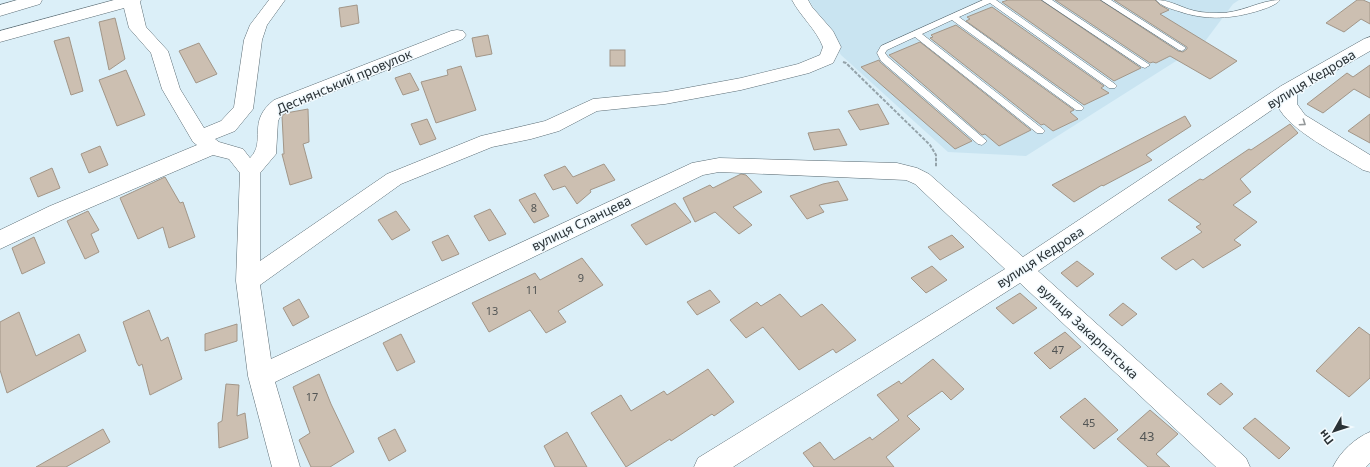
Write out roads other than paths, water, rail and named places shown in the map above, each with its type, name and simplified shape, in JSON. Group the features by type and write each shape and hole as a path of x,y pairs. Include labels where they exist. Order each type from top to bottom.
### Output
{"street":[{"path":"0,11 34,0"},
{"path":"0,37 132,0 138,28 159,51 171,89 206,142 236,154 250,171 248,280 261,376 286,467"},
{"path":"0,240 206,142 228,126 243,109 253,40 259,25 277,0"},
{"path":"248,280 394,179 488,141 552,126 593,105 665,98 741,84 803,69 827,59 832,47 827,35 805,9 800,0"},
{"name":"Деснянський провулок","path":"250,171 266,154 268,117 272,111 281,105 457,36"},
{"name":"вулиця Кедрова","path":"708,467 1022,270 1288,90 1370,43"},
{"path":"1288,90 1287,105 1298,120 1370,165"},
{"name":"вулиця Сланцева","path":"261,376 699,168 719,165 897,171 929,174"},
{"name":"вулиця Закарпатська","path":"929,174 1022,270 1236,467"},
{"path":"1347,467 1370,445"}],"lane":[{"path":"1046,0 1145,65"},
{"path":"1105,0 1182,48"},
{"path":"1160,0 1193,14 1216,17 1258,9 1276,0"},
{"path":"982,142 884,59 881,53 884,48 986,1 1112,86"},
{"path":"953,17 1079,108"},
{"path":"916,34 1040,131"}]}
